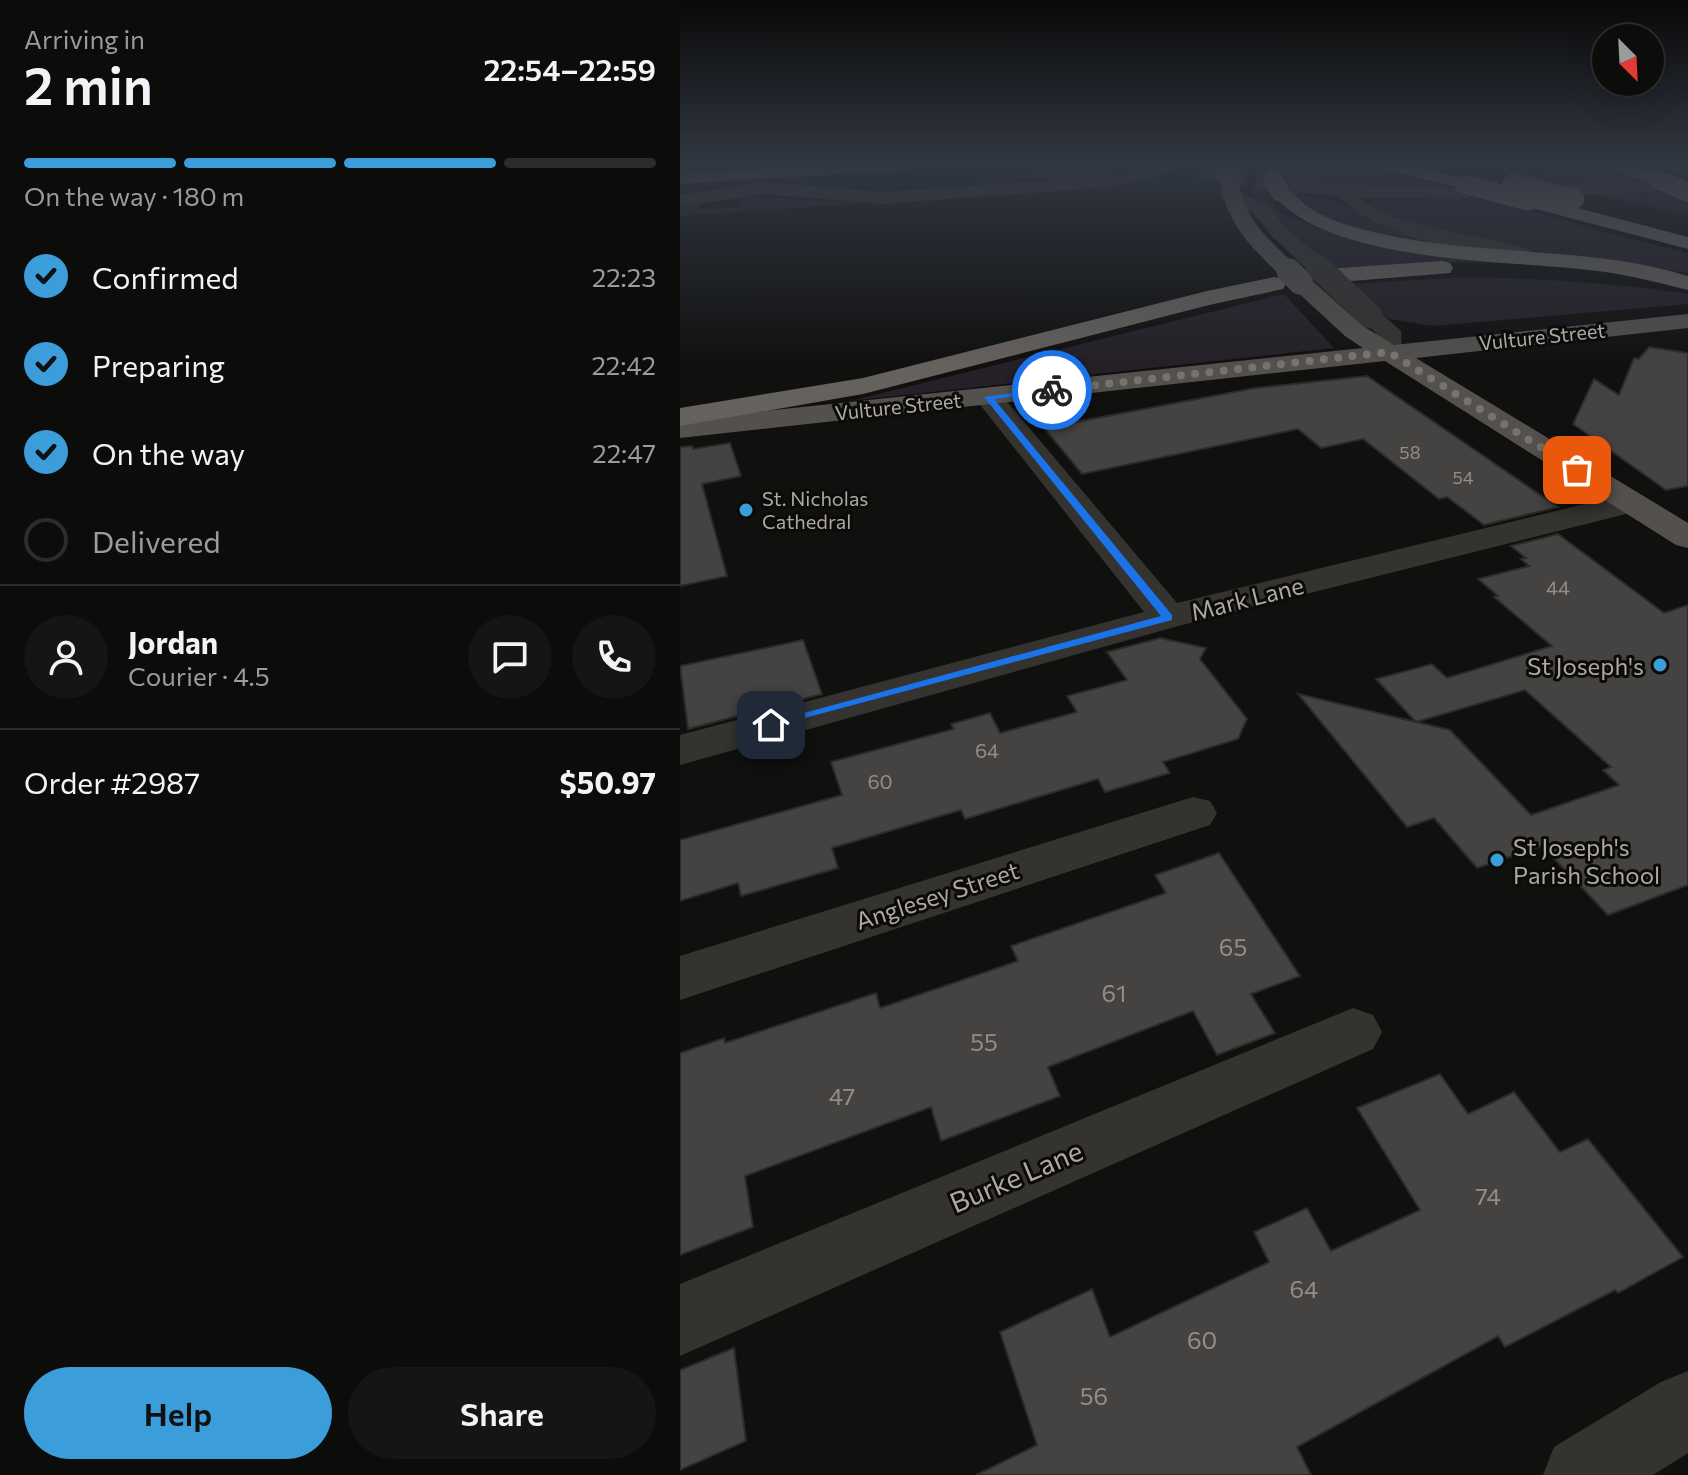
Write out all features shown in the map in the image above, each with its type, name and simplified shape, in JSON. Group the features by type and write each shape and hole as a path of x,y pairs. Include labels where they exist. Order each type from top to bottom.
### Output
{"highway":[{"path":"1346,230 1431,249 1654,272 1688,284"},
{"path":"1638,230 1688,243"},
{"path":"1329,271 1508,269 1688,284"},
{"path":"680,417 892,380 1282,278"}],"main road":[{"path":"1246,230 1282,278 1360,335 1688,538"},
{"name":"Vulture Street","path":"680,429 1688,321"}],"street":[{"path":"1277,230 1329,271 1388,331 1389,352"},
{"path":"1414,230 1531,258"},
{"path":"988,397 1168,617"},
{"name":"Mark Lane","path":"680,750 1168,617 1630,503"},
{"name":"Anglesey Street","path":"680,978 1193,813"},
{"name":"Burke Lane","path":"680,1320 1353,1032"},
{"path":"1582,1475 1688,1409"}],"shaded area":[{"path":"1287,230 1324,230 1364,242 1517,263 1447,262 1332,268"},
{"path":"1362,230 1406,230 1431,240 1420,244"},
{"path":"1425,230 1596,230 1688,253 1688,273 1491,244"},
{"path":"1466,277 1661,290 1688,294 1688,304 1433,326 1389,319 1350,284"},
{"path":"1284,294 1334,348 850,401"}],"building":[{"path":"1649,347 1688,353 1688,486 1666,490 1573,424 1594,379 1619,395 1634,358 1639,359"},
{"path":"1367,376 1558,507 1484,525 1447,497 1439,499 1363,439 1321,448 1298,429 1082,474 1044,428 1255,388"},
{"path":"730,443 741,476 702,484 727,576 680,586 680,447 692,446 693,449"},
{"path":"1558,534 1664,613 1688,605 1688,885 1608,915 1542,846 1477,868 1434,818 1407,827 1298,694 1416,722 1376,679 1432,664 1447,678 1552,646 1494,597 1498,596 1478,579 1529,566 1521,559 1526,558 1511,546","holes":["1525,690 1611,767 1603,770 1619,785 1531,815 1450,730 1416,722"]},
{"path":"1160,638 1206,648 1200,659 1247,719 1238,739 1163,762 1170,773 1105,792 1098,779 965,819 961,810 832,848 838,868 741,896 738,883 680,901 680,840 842,795 831,762 954,729 951,724 990,713 1000,733 1077,712 1067,696 1127,680 1107,652"},
{"path":"803,640 822,694 688,729 680,666"},
{"path":"1219,853 1300,976 1251,994 1275,1033 1217,1055 1193,1011 1048,1067 1060,1096 941,1141 931,1107 745,1176 753,1227 680,1255 680,1053 724,1038 725,1043 876,993 880,1008 1018,961 1011,946 1166,893 1155,875"},
{"path":"1440,1074 1468,1114 1514,1092 1560,1152 1588,1139 1683,1257 1618,1293 1615,1290 1505,1347 1498,1336 1297,1447 1311,1475 976,1475 1037,1445 1000,1332 1092,1289 1110,1337 1269,1262 1254,1232 1307,1208 1331,1251 1420,1210 1357,1108"},
{"path":"734,1348 746,1441 680,1470 680,1370"}],"way so far":[{"path":"1052,390 1389,352 1577,470"}],"place":[{"name":"St. Nicholas Cathedral","path":"746,510"},
{"name":"St Joseph's","path":"1660,665"},
{"name":"St Joseph's Parish School","path":"1497,860"}],"route":[{"path":"771,725 1168,617 988,397 1052,390"}]}
